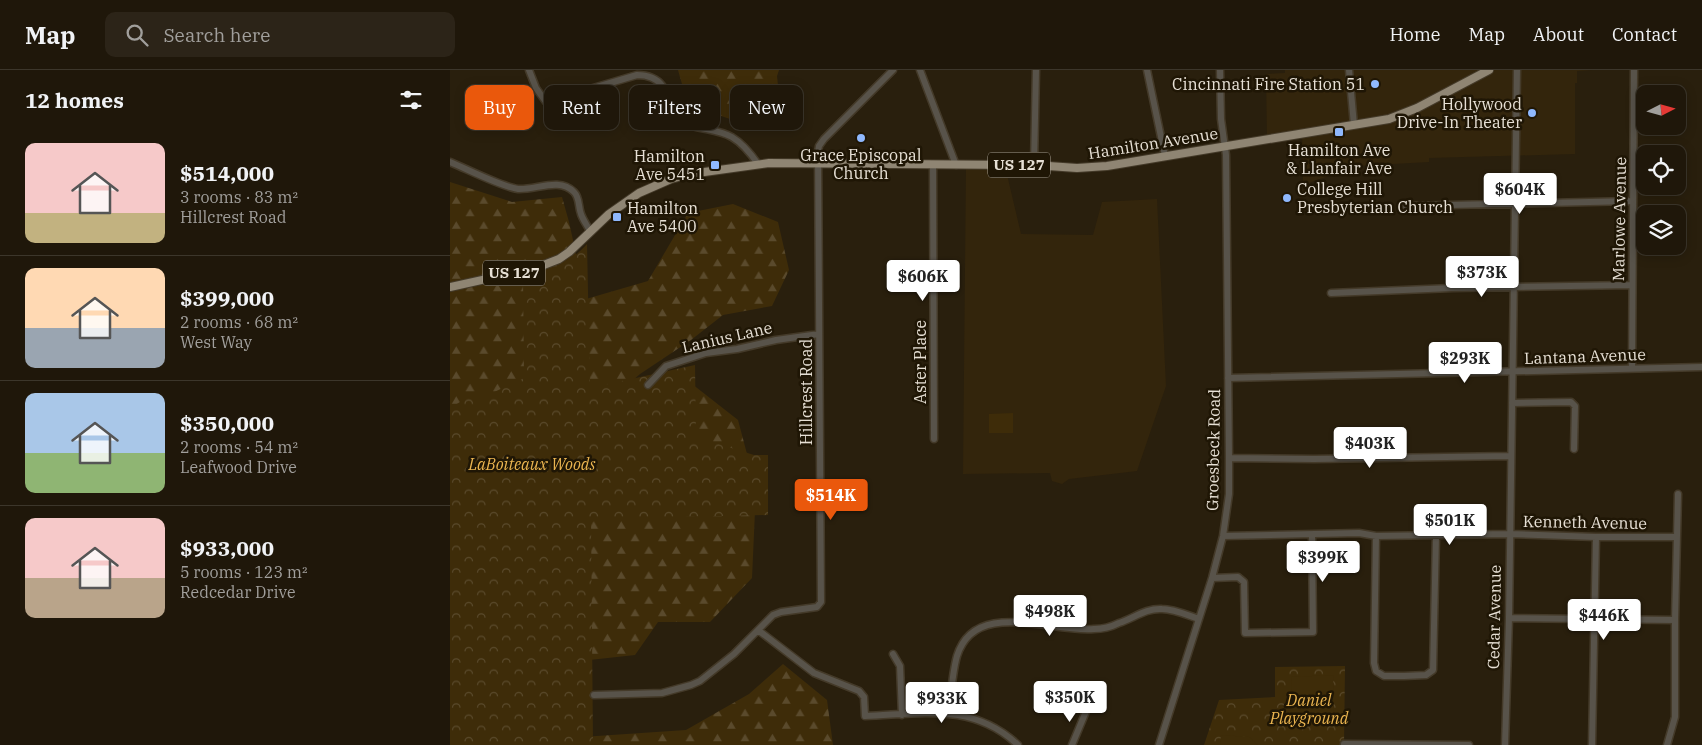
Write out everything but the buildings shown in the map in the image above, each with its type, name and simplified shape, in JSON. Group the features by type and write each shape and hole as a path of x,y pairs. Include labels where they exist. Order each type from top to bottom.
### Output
{"main road":[{"name":"Hamilton Avenue","path":"450,287 548,264 569,252 618,207 639,193 690,174 758,164 1034,165 1092,168 1389,119 1409,112 1489,70"}],"street":[{"path":"529,70 536,88 546,102 637,74 647,75 660,82 664,88 675,121 691,127 721,131 730,135 740,141 758,164"},
{"name":"Hillcrest Road","path":"594,694 662,693 692,686 734,654 773,615 782,612 817,608 821,602 819,146 893,70"},
{"path":"920,70 956,165"},
{"path":"1034,165 1036,70"},
{"path":"1147,70 1165,156"},
{"name":"Groesbeck Road","path":"1159,745 1224,536 1229,494 1226,155 1221,119 1220,70"},
{"path":"1349,70 1354,125"},
{"name":"Cedar Avenue","path":"1505,745 1509,618 1516,70"},
{"name":"Marlowe Avenue","path":"1632,368 1634,70"},
{"path":"450,162 512,188 550,185 564,186 578,197 581,214 590,231"},
{"name":"Aster Place","path":"933,166 934,439"},
{"path":"1406,206 1634,202"},
{"path":"1331,293 1632,285"},
{"name":"Lanius Lane","path":"648,385 666,366 706,353 819,334"},
{"name":"Lantana Avenue","path":"1228,378 1702,367"},
{"path":"1512,403 1571,402 1575,406 1574,450"},
{"path":"1229,458 1314,459 1511,456"},
{"path":"1667,745 1675,718 1678,494"},
{"name":"Kenneth Avenue","path":"1224,536 1359,533 1376,536 1509,534 1677,537"},
{"path":"1212,578 1238,577 1244,582 1245,633 1312,632 1312,534"},
{"path":"1376,536 1374,667 1382,676 1428,675 1434,666 1436,536"},
{"path":"1592,745 1596,537"},
{"path":"949,713 958,655 969,636 986,625 1007,622 1078,630 1093,629 1114,626 1142,612 1156,609 1166,609 1199,618"},
{"path":"1509,618 1675,620"},
{"path":"758,630 814,673 859,691 864,697 865,716 949,713 978,719 999,730 1018,745"},
{"path":"892,654 900,666 902,715"},
{"path":"1072,745 1088,709"},
{"path":"1344,744 1469,745"}],"shaded area":[{"path":"1285,70 1592,70 1577,71 1577,83 1575,83 1575,154 1429,158 1429,162 1357,166 1303,185 1302,133 1267,139 1266,74 1285,73"},
{"path":"966,165 1005,166 1021,234 1093,235 1102,202 1157,199 1166,386 1137,471 1069,479 1062,484 1052,481 1050,473 963,474"}],"green space":[{"path":"678,70 779,70 777,76 778,85 730,85 730,119 720,116 720,85 682,85"},
{"path":"450,182 512,202 562,197 586,299 648,281 688,213 733,204 778,222 789,270 772,306 723,315 691,340 640,374 596,412 692,384 738,420 756,488 752,578 710,622 658,622 635,655 580,661 582,737 686,730 749,694 783,664 827,700 833,745 450,745"},
{"name":"LaBoiteaux Woods","path":"587,244 590,388 695,365 696,437 754,455 768,455 768,515 591,519 593,745 450,745 450,408 475,393 488,395 524,378 523,278 541,274 558,267"},
{"path":"1013,413 1013,433 989,433 989,414"},
{"name":"Daniel Playground","path":"1345,666 1344,745 1204,745 1219,700 1275,697 1275,667"},
{"path":"1333,675 1334,718 1313,717 1300,711 1293,698 1291,677"},
{"path":"1221,735 1249,737 1258,745 1220,745"}],"place":[{"name":"Cincinnati Fire Station 51","path":"1375,84"},
{"name":"Hollywood Drive-In Theater","path":"1532,113"},
{"name":"Hamilton Ave & Llanfair Ave","path":"1339,132"},
{"name":"Grace Episcopal Church","path":"861,138"},
{"name":"Hamilton Ave 5451","path":"715,165"},
{"name":"College Hill Presbyterian Church","path":"1287,198"},
{"name":"Hamilton Ave 5400","path":"617,217"}]}
